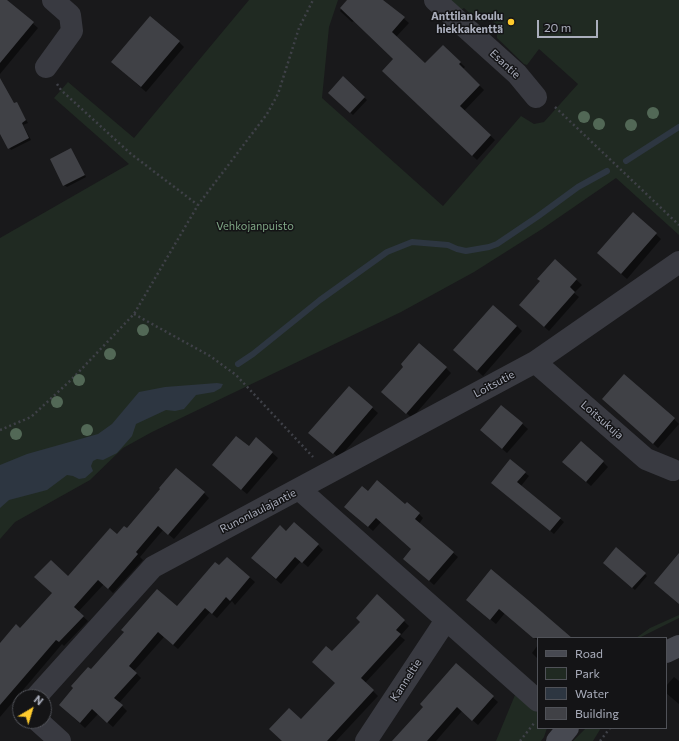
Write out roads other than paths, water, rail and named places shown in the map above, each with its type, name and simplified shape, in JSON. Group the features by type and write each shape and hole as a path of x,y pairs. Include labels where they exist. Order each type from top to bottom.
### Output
{"street":[{"path":"46,67 72,31 70,15 53,0"},
{"name":"Esantie","path":"435,0 517,74 536,97"},
{"name":"Loitsutie","path":"299,489 535,362 679,262"},
{"name":"Loitsukuja","path":"535,362 646,460 673,470"},
{"name":"Runonlaulajantie","path":"43,689 153,567 299,489 537,700"},
{"name":"Kanneltie","path":"366,741 446,620"},
{"path":"667,652 679,646"},
{"path":"47,729 60,741"},
{"path":"557,741 567,729"}],"water":[{"path":"217,383 223,384 221,388 214,392 196,395 184,409 175,411 166,410 136,424 132,436 117,453 103,460 97,459 93,461 91,466 93,471 85,478 79,479 67,475 47,490 9,500 0,508 0,465 27,454 98,434 112,424 139,392 165,387"}],"waterway":[{"path":"626,161 679,127"},
{"path":"238,364 253,354 320,300 387,252 412,242 448,245 466,251 489,247 497,244 578,187 607,171"}],"place":[{"name":"Anttilan koulu hiekkakenttä","path":"511,22"}],"park label":[{"name":"Vehkojanpuisto","path":"255,226"}]}
